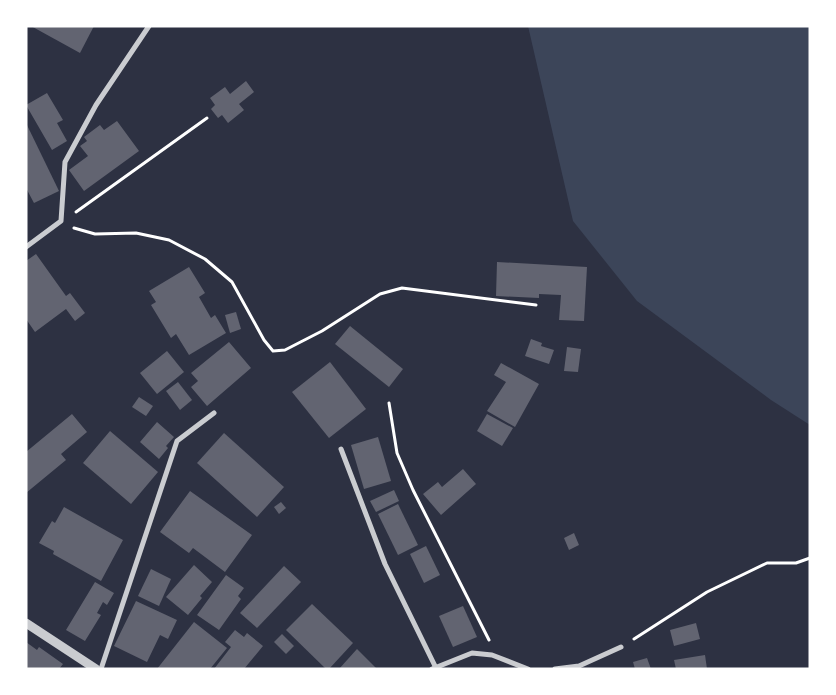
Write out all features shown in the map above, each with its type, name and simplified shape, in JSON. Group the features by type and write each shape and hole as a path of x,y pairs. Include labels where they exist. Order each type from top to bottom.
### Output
{"street":[{"path":"26,247 60,222 65,162 96,105 149,26"},
{"path":"101,669 177,441 214,413"},
{"path":"341,449 385,564 433,667 472,652 492,655 528,669"},
{"path":"26,623 96,669"},
{"path":"554,669 579,666 620,647"}],"path":[{"path":"60,222 207,118"},
{"path":"60,222 95,234 136,233 169,240 206,260 232,282 264,340 273,351 285,350 322,331 380,294 402,288 536,305"},
{"path":"389,403 398,453 410,483 489,638 492,655"},
{"path":"620,647 707,592 767,563 796,563 810,558"}],"shaded area":[{"path":"528,26 810,26 810,425 771,400 637,301 573,221"}],"building":[{"path":"31,26 94,26 80,53"},
{"path":"246,81 254,92 239,104 244,110 228,123 222,115 218,118 211,109 215,105 210,98 225,87 230,94"},
{"path":"47,93 63,120 57,123 67,141 52,150 26,105"},
{"path":"117,121 139,151 84,191 69,170 88,156 80,146 87,141 84,137 100,125 104,130"},
{"path":"26,123 59,191 34,203 26,188"},
{"path":"36,254 66,296 70,293 85,313 75,321 66,309 35,332 26,319 26,261"},
{"path":"497,262 587,267 584,321 559,320 561,295 539,294 539,298 496,296"},
{"path":"189,267 205,293 199,297 211,318 215,315 226,333 189,355 176,334 171,338 151,305 156,302 149,291"},
{"path":"236,312 241,329 230,333 225,315"},
{"path":"350,326 403,369 389,387 335,344"},
{"path":"531,339 542,343 541,346 554,350 549,364 525,356"},
{"path":"229,342 251,368 207,406 191,387 198,381 191,373"},
{"path":"567,347 581,349 578,372 564,371"},
{"path":"167,351 184,372 157,394 140,373"},
{"path":"330,362 366,409 329,438 292,392"},
{"path":"501,363 539,384 515,427 487,411 506,382 494,375"},
{"path":"178,382 192,400 180,410 166,391"},
{"path":"139,397 153,406 146,416 132,407"},
{"path":"72,414 87,432 61,454 66,460 26,493 26,452"},
{"path":"487,414 513,428 502,446 477,431"},
{"path":"157,422 174,437 166,446 168,448 159,459 140,442"},
{"path":"110,431 158,472 131,504 83,463"},
{"path":"224,433 284,487 257,517 197,463"},
{"path":"378,437 391,481 364,489 351,445"},
{"path":"463,469 476,484 441,515 423,494 438,482 442,487"},
{"path":"394,490 399,501 376,512 370,501"},
{"path":"190,491 252,535 225,572 193,548 189,553 160,532"},
{"path":"281,502 286,508 279,514 274,507"},
{"path":"398,504 418,545 398,555 378,514"},
{"path":"64,507 123,540 101,581 53,554 54,551 39,543 52,521 55,523"},
{"path":"574,533 579,545 569,550 564,538"},
{"path":"426,546 440,575 424,583 410,554"},
{"path":"194,565 212,582 188,615 166,597"},
{"path":"284,566 301,582 257,628 240,613"},
{"path":"151,569 171,579 159,606 138,596"},
{"path":"226,575 244,588 238,596 241,599 219,630 197,615"},
{"path":"95,582 114,593 107,605 103,602 97,613 101,615 85,641 66,630"},
{"path":"136,601 177,620 168,639 160,635 147,662 114,646"},
{"path":"312,604 353,643 329,669 326,669 286,630"},
{"path":"463,606 477,637 453,647 439,616"},
{"path":"194,622 227,648 210,669 157,669"},
{"path":"696,623 700,639 674,646 670,630"},
{"path":"235,630 244,637 247,633 263,646 244,669 214,669 231,647 225,642"},
{"path":"282,634 294,646 286,654 274,642"},
{"path":"26,642 37,650 39,647 63,664 59,669 26,669"},
{"path":"357,649 377,669 339,669"},
{"path":"705,655 707,669 676,669 674,660"},
{"path":"647,658 651,669 635,669 633,662"}]}
